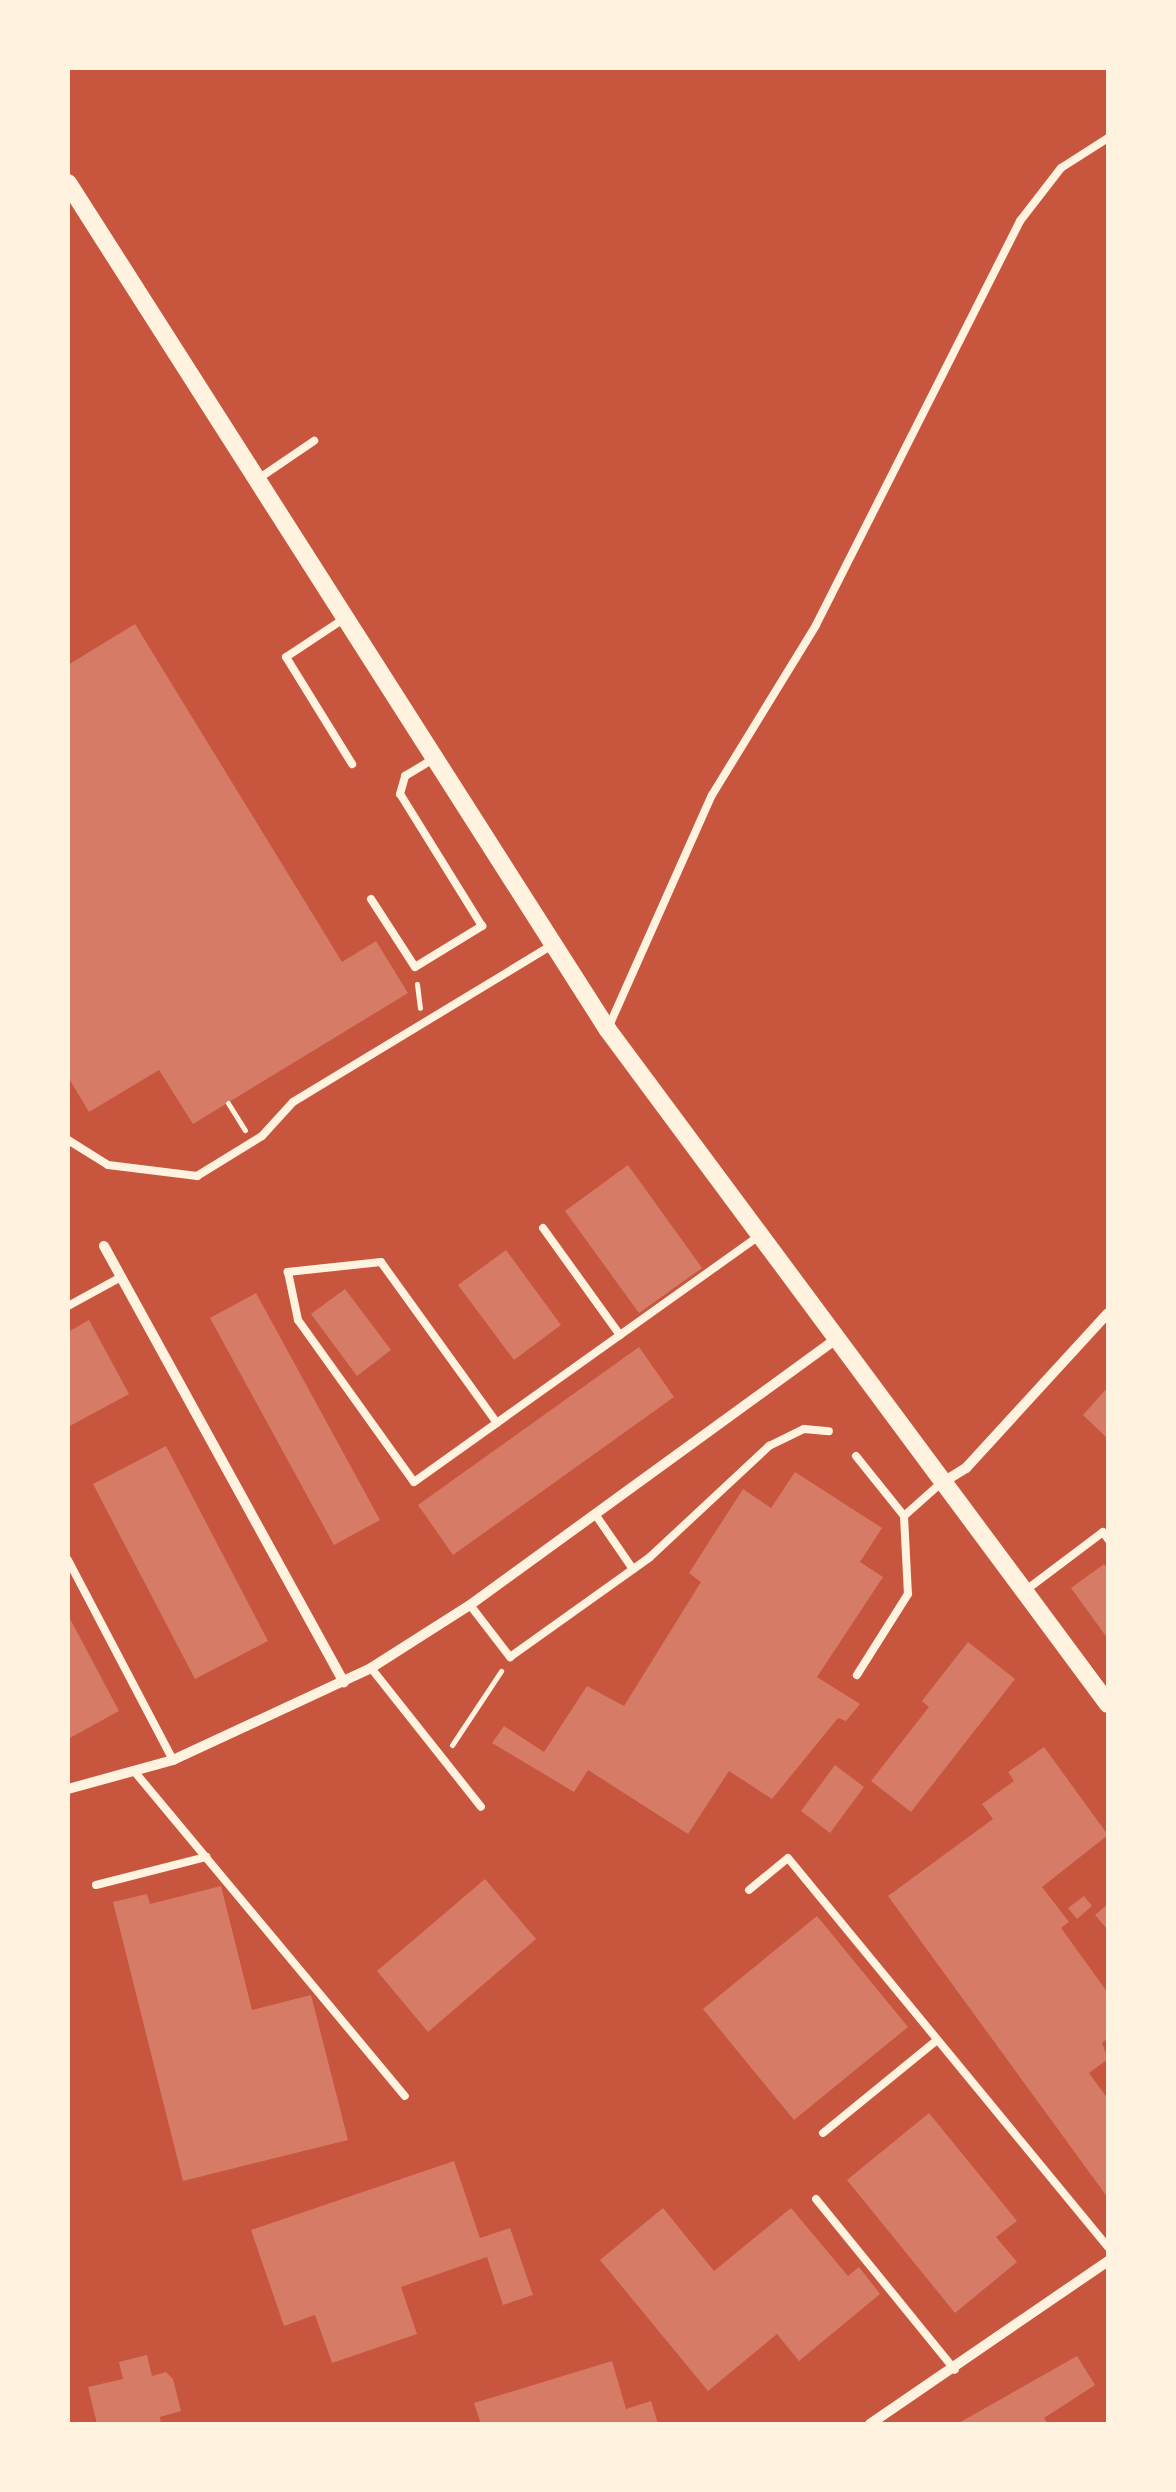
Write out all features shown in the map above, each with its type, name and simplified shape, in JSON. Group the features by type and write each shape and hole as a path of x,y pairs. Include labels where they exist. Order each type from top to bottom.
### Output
{"street":[{"path":"68,183 254,482 608,1030 1108,1704"},
{"path":"104,1246 344,1682"},
{"path":"945,1481 966,1468 1108,1313"},
{"path":"68,1789 172,1760 371,1668 470,1605 838,1336"},
{"path":"870,2424 956,2370 1108,2260"}],"lane":[{"path":"608,1030 712,795 816,625 1020,221 1061,168 1108,138"},
{"path":"254,482 314,441"},
{"path":"342,620 286,657 352,764"},
{"path":"371,898 415,967 482,926 400,794 405,776 433,759"},
{"path":"68,1140 108,1165 197,1176 262,1136 293,1102 552,945"},
{"path":"544,1228 620,1335"},
{"path":"497,1423 381,1262 288,1272 298,1320 414,1482 497,1423 620,1335 762,1234"},
{"path":"68,1306 121,1277"},
{"path":"470,1605 510,1658 633,1570 770,1446 804,1430 829,1431"},
{"path":"856,1456 904,1516 908,1594 857,1675"},
{"path":"904,1516 945,1481"},
{"path":"595,1514 633,1570"},
{"path":"1026,1590 1103,1532 1108,1540"},
{"path":"68,1560 172,1760"},
{"path":"371,1668 481,1806"},
{"path":"134,1770 405,2096"},
{"path":"96,1885 206,1857"},
{"path":"750,1890 788,1858 1108,2248"},
{"path":"824,2133 938,2040"},
{"path":"816,2199 956,2370"}],"path":[{"path":"415,967 417,1010"},
{"path":"228,1103 242,1126"},
{"path":"439,1757 510,1658"}],"building":[{"path":"135,624 342,962 376,941 408,993 193,1124 159,1070 89,1112 68,1077 68,665"},
{"path":"628,1165 702,1268 639,1313 565,1211"},
{"path":"506,1250 561,1325 514,1360 458,1285"},
{"path":"345,1289 391,1350 357,1376 311,1314"},
{"path":"256,1293 380,1520 334,1545 210,1318"},
{"path":"89,1320 129,1394 68,1427 68,1332"},
{"path":"639,1347 674,1397 453,1555 418,1505"},
{"path":"1108,1387 1108,1439 1083,1415"},
{"path":"166,1446 268,1641 195,1679 93,1484"},
{"path":"795,1472 882,1528 860,1562 883,1577 817,1677 860,1704 846,1721 838,1718 772,1799 729,1771 688,1834 588,1770 574,1792 492,1743 504,1726 544,1752 587,1686 624,1706 701,1582 689,1573 743,1489 771,1508"},
{"path":"1104,1564 1108,1569 1108,1639 1071,1588"},
{"path":"68,1615 119,1711 68,1739"},
{"path":"968,1642 1015,1679 911,1812 871,1781 929,1707 922,1701"},
{"path":"1044,1747 1108,1835 1042,1887 1069,1922 1061,1928 1108,1993 1108,2038 1102,2043 1108,2059 1089,2073 1108,2099 1108,2198 888,1896 993,1819 982,1804 1014,1781 1008,1772"},
{"path":"835,1765 864,1787 830,1833 801,1811"},
{"path":"485,1879 536,1939 428,2032 377,1971"},
{"path":"221,1886 252,2010 311,1995 348,2140 183,2181 113,1902 147,1894 150,1904"},
{"path":"1084,1896 1092,1906 1077,1919 1068,1908"},
{"path":"1108,1904 1108,1930 1095,1915"},
{"path":"817,1916 908,2027 794,2120 703,2009"},
{"path":"929,2113 1017,2221 996,2237 1017,2262 955,2313 847,2180"},
{"path":"454,2161 480,2238 510,2228 533,2295 503,2305 487,2257 401,2287 417,2334 332,2363 315,2315 284,2326 251,2230"},
{"path":"663,2208 714,2271 791,2208 848,2276 859,2267 880,2294 799,2361 777,2334 708,2391 600,2260"},
{"path":"147,2355 152,2376 166,2372 173,2379 181,2411 160,2417 161,2424 97,2424 88,2387 123,2379 119,2362"},
{"path":"1077,2356 1095,2385 1044,2418 1048,2424 957,2424"},
{"path":"612,2361 626,2409 651,2401 658,2424 481,2424 474,2403"}]}
